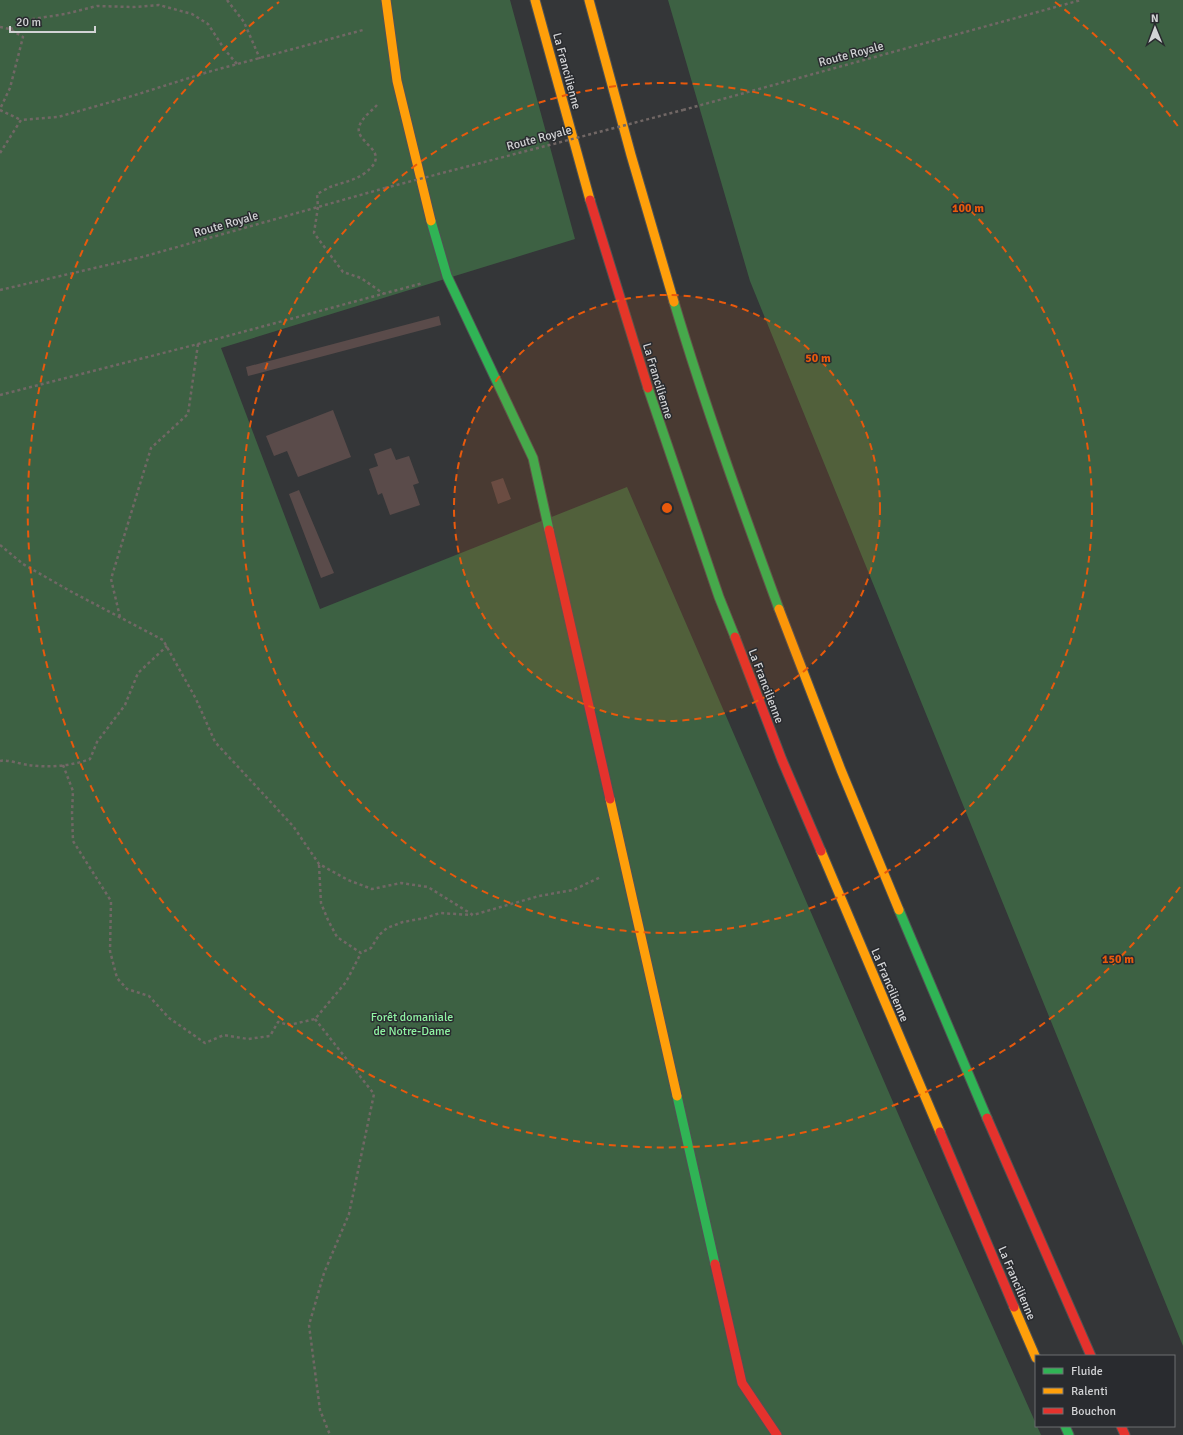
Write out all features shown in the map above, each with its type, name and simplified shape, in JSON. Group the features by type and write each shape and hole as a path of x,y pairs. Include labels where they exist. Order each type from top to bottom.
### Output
{"main road":[{"path":"386,0 397,81 433,230 447,276 533,458 742,1383 777,1435"},
{"name":"La Francilienne","path":"535,0 595,218 658,421 719,597 782,760 1035,1356"},
{"path":"589,0 649,219 708,411 767,578 828,740 963,1062 1090,1355"}],"path":[{"path":"227,0 244,22 260,59"},
{"name":"Route Royale","path":"0,290 142,257 385,188 683,110 1081,0"},
{"path":"10,29 33,19 65,14 97,6 134,8 159,5 192,14 208,24 225,50 237,64"},
{"path":"0,27 10,29 23,37 10,88 0,109 21,120 58,117 237,64 389,23"},
{"path":"385,295 361,278 343,272 314,233 318,207 317,194 331,187 354,180 366,172 374,164 376,155 373,148 361,136 359,128 364,118 374,109 397,81"},
{"path":"0,153 21,120"},
{"path":"0,395 385,295 447,276"},
{"path":"120,617 111,579 150,448 188,414 198,344"},
{"path":"0,545 23,564 163,640 196,699 215,742 293,826 319,864 348,880 372,889 401,883 428,887 473,915"},
{"path":"0,760 36,766 80,763 90,759 97,742 125,705 138,673 167,646"},
{"path":"63,765 73,791 73,841 111,901 110,951 117,978 127,989 150,996 169,1018 205,1043 224,1034 248,1039 270,1036 278,1022 289,1025 315,1019 346,982 361,953 371,948 379,935 387,928 403,922 425,918 440,913 473,915 539,896 573,890 625,864"},
{"path":"319,864 320,903 328,920 337,936 361,953"},
{"path":"315,1019 374,1094 349,1214 324,1273 309,1324 320,1410 330,1435"}],"green space":[{"name":"Forêt domaniale de Notre-Dame","path":"0,0 510,0 575,239 221,348 320,609 627,487 912,1146 1035,1422 1035,1427 1037,1427 1041,1435 0,1435"},
{"path":"668,0 1183,0 1183,1346 750,281"}],"building":[{"path":"439,316 441,325 248,376 246,367"},
{"path":"333,410 351,457 298,477 287,451 274,456 266,436"},
{"path":"391,448 396,460 409,456 419,483 413,485 420,505 390,515 382,493 378,495 369,469 378,466 374,454"},
{"path":"503,478 511,499 498,504 491,482"},
{"path":"299,490 334,573 321,578 289,494"}],"traffic: fast":[{"path":"431,221 447,276 533,458 549,530"},
{"path":"674,302 711,418 779,609"},
{"path":"648,388 719,597 735,637"},
{"path":"899,910 987,1118"},
{"path":"677,1096 715,1264"},
{"path":"1065,1427 1069,1435"}],"traffic: slow":[{"path":"386,0 397,81 431,221"},
{"path":"535,0 590,200"},
{"path":"589,0 631,155 674,302"},
{"path":"779,609 841,770 899,910"},
{"path":"610,799 677,1096"},
{"path":"821,851 940,1132"},
{"path":"1014,1307 1035,1356"}],"traffic: jam":[{"path":"590,200 648,388"},
{"path":"549,530 610,799"},
{"path":"735,637 782,760 821,851"},
{"path":"987,1118 1091,1355"},
{"path":"940,1132 1014,1307"},
{"path":"715,1264 742,1383 777,1435"},
{"path":"1121,1427 1125,1435"}]}
